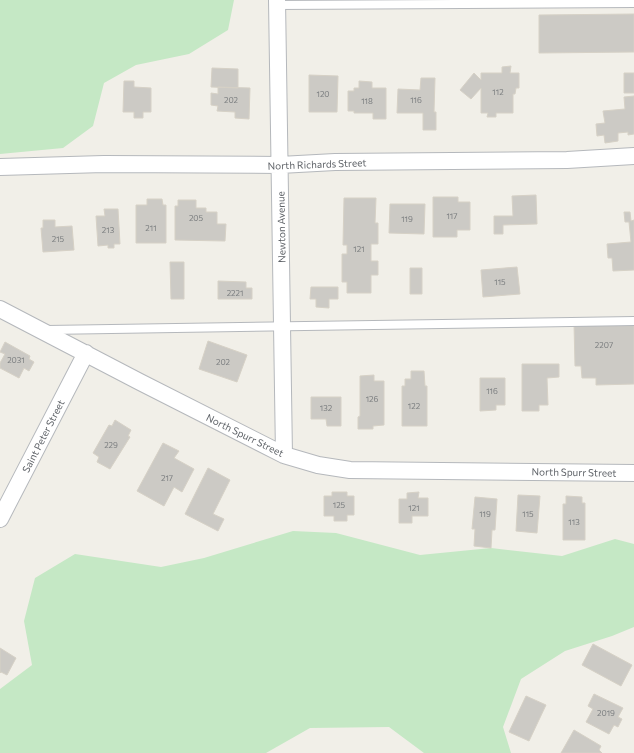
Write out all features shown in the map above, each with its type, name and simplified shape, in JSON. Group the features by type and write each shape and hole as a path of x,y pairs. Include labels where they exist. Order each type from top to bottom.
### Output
{"street":[{"name":"Newton Avenue","path":"277,3 284,455"},
{"name":"North Richards Street","path":"0,166 104,164 280,165 335,162 567,160 634,156"},
{"name":"North Spurr Street","path":"0,309 284,455 318,465 350,470 634,473"},
{"name":"Saint Peter Street","path":"0,519 86,353"}],"lane":[{"path":"277,3 634,3"},
{"path":"42,330 634,321"}],"green space":[{"path":"0,0 234,0 228,30 189,54 136,65 104,83 93,126 63,148 0,154"},
{"path":"293,531 336,533 420,555 491,548 562,556 615,539 634,544 634,627 612,636 565,651 521,679 503,727 511,753 424,753 389,727 310,728 266,753 0,753 0,689 32,665 24,621 35,578 75,554 161,567 204,558"}],"building":[{"path":"634,14 634,52 539,53 539,15"},
{"path":"511,66 510,73 519,73 519,88 516,88 515,94 513,94 513,113 496,113 496,117 487,117 488,113 481,113 481,88 471,99 460,90 474,73 481,80 481,73 502,73 502,67"},
{"path":"212,68 238,69 238,88 211,87"},
{"path":"624,73 634,73 634,93 624,93"},
{"path":"309,75 338,76 337,112 309,112"},
{"path":"421,78 435,78 434,112 436,112 436,130 423,130 423,113 397,113 398,89 420,90"},
{"path":"124,81 134,81 134,87 151,88 151,112 143,112 143,118 134,118 134,112 123,112"},
{"path":"359,81 372,82 372,88 386,88 386,119 373,119 373,113 354,113 354,111 348,111 348,91 354,91 354,88 359,88"},
{"path":"218,87 250,88 249,119 235,118 235,112 217,111 218,106 211,105 211,93 218,94"},
{"path":"634,96 634,134 628,135 628,132 618,133 618,141 605,143 604,135 597,136 596,124 605,123 603,111 625,109 624,97"},
{"path":"536,195 537,224 503,225 503,234 494,234 494,216 513,216 512,196"},
{"path":"433,197 458,197 458,202 470,202 470,230 457,230 457,237 433,237"},
{"path":"344,198 376,198 375,223 378,223 378,244 371,244 371,261 378,261 378,275 371,275 371,293 347,293 347,282 342,282 342,254 347,254 347,245 343,245"},
{"path":"147,199 162,199 163,205 166,205 166,243 136,243 136,205 147,205"},
{"path":"178,200 196,200 196,208 206,208 206,212 217,212 217,224 226,224 225,241 175,240 175,206 178,206"},
{"path":"390,204 425,204 424,234 389,233"},
{"path":"104,209 118,209 120,244 114,244 114,248 108,248 108,245 98,246 96,216 105,216"},
{"path":"624,212 630,212 631,221 634,220 634,270 613,271 612,258 608,258 607,244 631,242 629,222 625,222"},
{"path":"43,220 55,220 55,227 72,226 74,250 43,252 41,228 43,228"},
{"path":"170,262 184,262 184,299 171,299"},
{"path":"517,267 520,294 483,297 481,270"},
{"path":"410,268 422,268 422,294 410,294"},
{"path":"218,281 246,282 246,288 252,288 252,299 218,299"},
{"path":"311,287 338,287 338,299 329,299 329,308 316,307 316,299 310,299"},
{"path":"634,323 634,384 596,385 596,378 582,378 581,366 575,366 574,324"},
{"path":"208,341 247,355 237,382 199,369"},
{"path":"5,342 30,356 29,359 34,362 29,371 24,368 19,378 0,368 0,363 5,354 0,352"},
{"path":"522,364 559,364 559,377 547,378 548,405 539,405 539,411 522,411"},
{"path":"411,371 424,371 425,386 427,386 427,426 402,426 402,386 405,386 405,379 411,379"},
{"path":"374,375 374,381 384,381 384,425 373,426 373,429 358,429 358,417 360,416 360,376"},
{"path":"480,378 505,378 505,405 496,405 496,410 480,411"},
{"path":"311,397 341,397 341,426 327,426 326,419 311,419"},
{"path":"115,420 131,430 128,436 130,437 110,469 97,462 99,457 93,453 109,425 112,426"},
{"path":"163,443 179,451 174,458 194,469 182,492 174,487 164,506 137,491"},
{"path":"208,468 230,480 213,514 224,519 218,531 185,514"},
{"path":"332,492 347,492 347,496 354,496 354,515 347,515 347,521 334,521 334,516 324,516 324,496 332,496"},
{"path":"419,492 418,498 428,498 428,516 412,516 412,523 399,523 399,499 407,499 407,493"},
{"path":"518,495 540,496 537,533 516,531"},
{"path":"566,496 582,497 582,503 585,503 585,540 563,540 563,504 566,504"},
{"path":"475,497 497,499 495,530 492,530 491,548 474,546 475,529 472,529"},
{"path":"593,644 632,665 621,686 582,665"},
{"path":"0,648 16,658 7,675 1,672 0,673"},
{"path":"594,694 623,708 618,717 622,719 618,727 614,725 609,734 586,722 593,709 588,706"},
{"path":"526,696 546,705 529,741 509,732"},
{"path":"574,730 601,746 599,750 602,753 561,753"}]}
